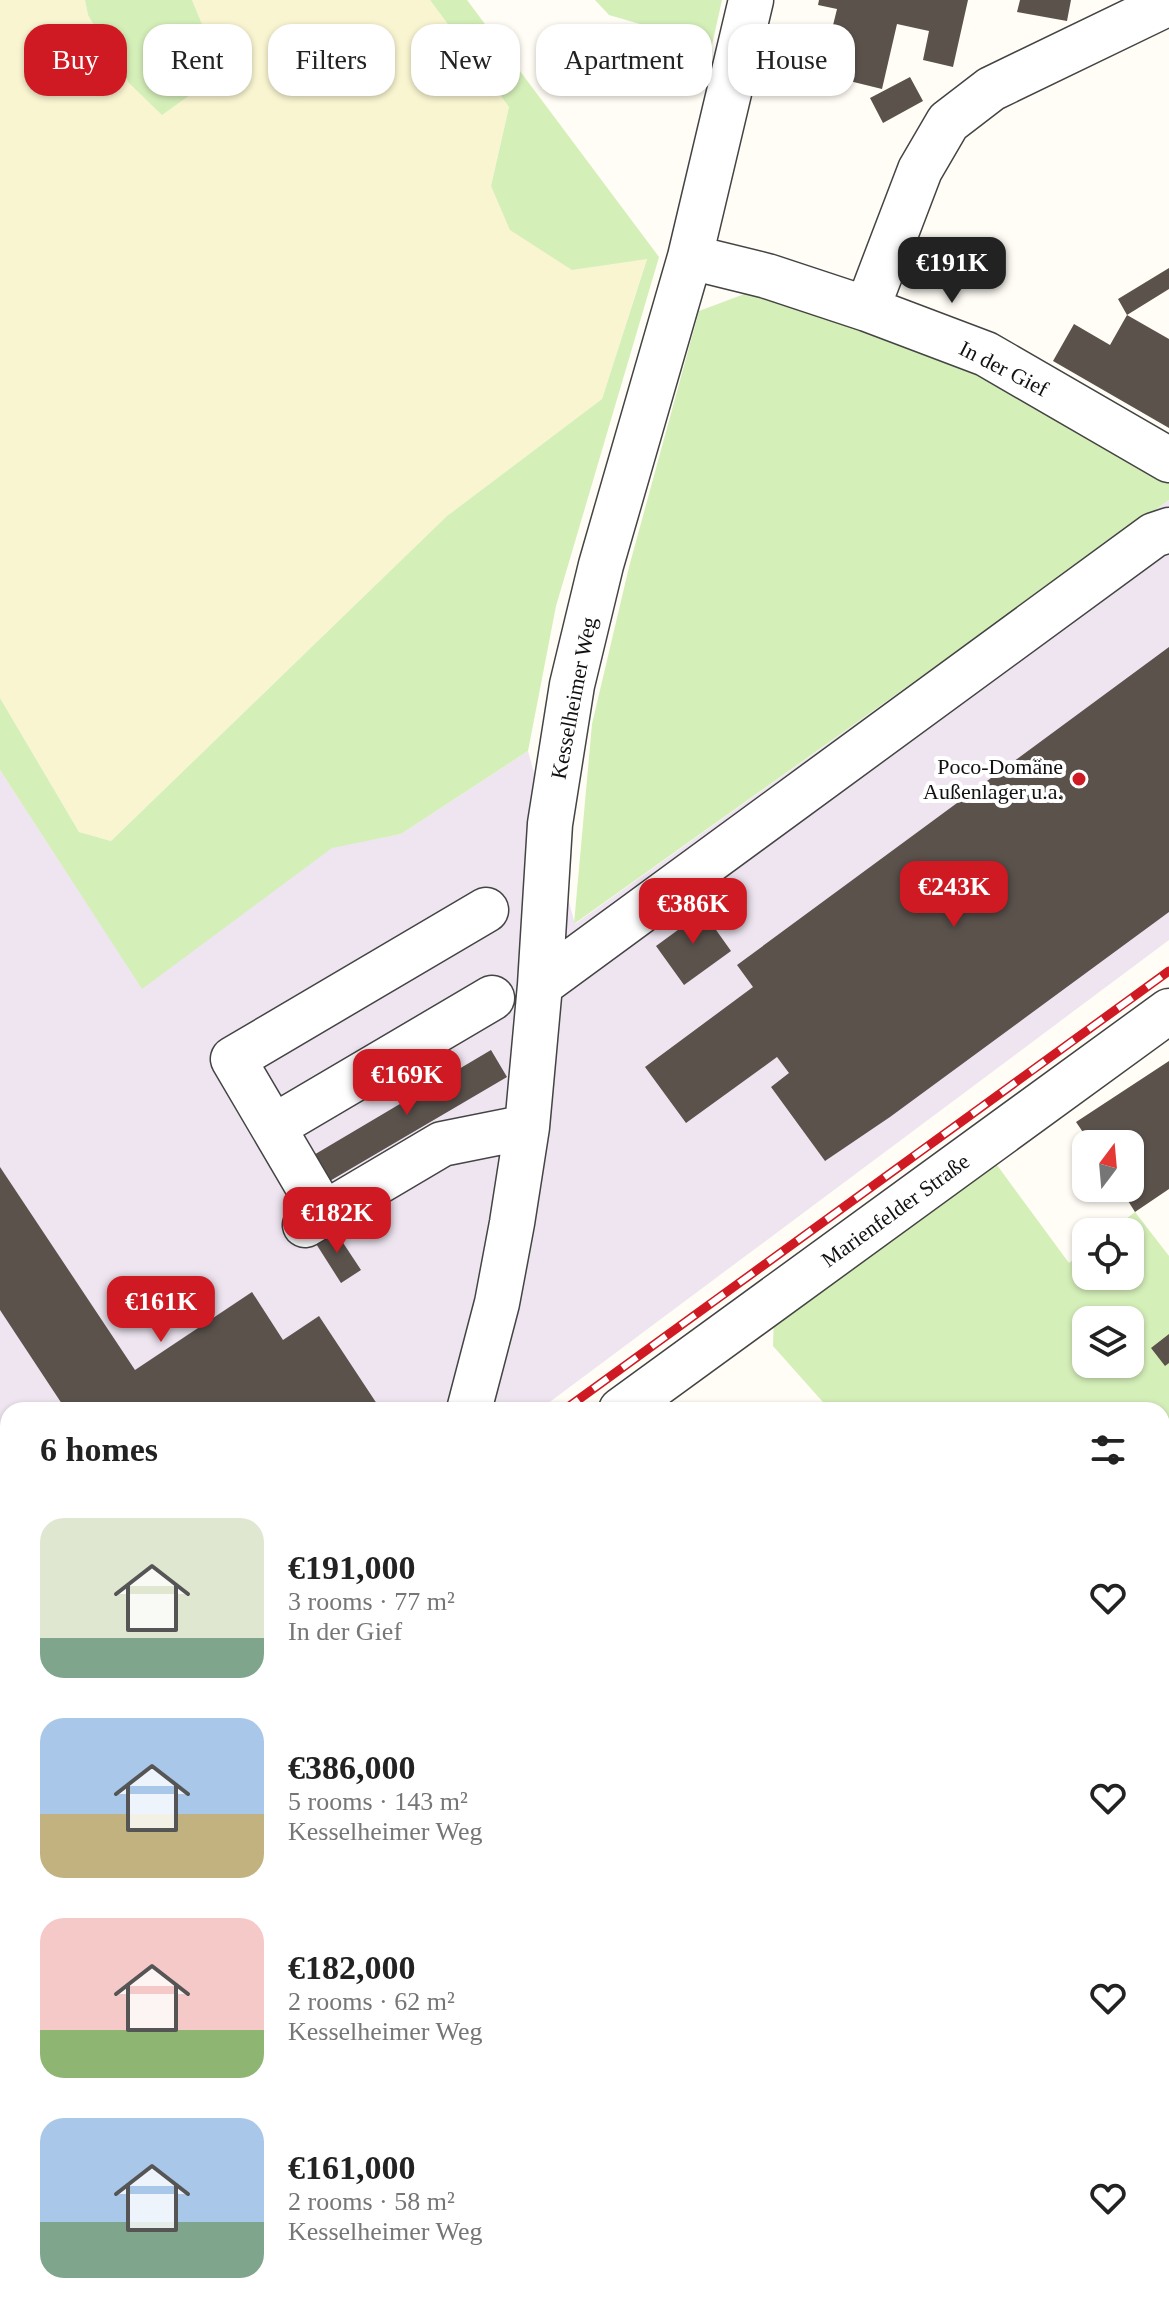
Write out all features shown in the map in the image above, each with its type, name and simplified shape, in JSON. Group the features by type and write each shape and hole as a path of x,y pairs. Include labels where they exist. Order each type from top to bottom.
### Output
{"street":[{"name":"Kesselheimer Weg","path":"471,1402 497,1303 527,1127 550,824 572,685 601,565 690,257 751,0"},
{"path":"867,309 920,170 948,122 991,89 1169,3"},
{"name":"In der Gief","path":"690,257 767,276 867,309 986,354 1169,460"},
{"path":"540,985 1154,535 1169,530"},
{"path":"486,910 233,1059 273,1127 314,1220 442,1144 527,1127"},
{"path":"273,1127 492,998"},
{"name":"Marienfelder Straße","path":"632,1402 1169,1011"}],"shaded area":[{"path":"0,0 85,0 88,15 110,24 24,24 24,96 127,96 127,31 143,38 143,96 252,96 252,24 202,24 192,0 430,0 448,24 411,24 411,96 501,96 509,107 491,186 572,270 647,258 602,399 447,516 111,841 79,832 0,698"},
{"path":"1169,500 1169,940 550,1402 0,1402 0,770 142,988 332,847 401,834 528,751 575,924"}],"green space":[{"path":"85,0 192,0 202,24 143,24 143,96 189,96 162,115 129,83 127,80 127,24 93,24"},
{"path":"430,0 467,0 485,24 448,24"},
{"path":"595,0 722,0 712,45 712,24 640,24 609,15"},
{"path":"520,71 659,257 556,606 528,751 401,834 332,848 142,989 0,770 0,698 79,832 111,841 447,516 602,399 647,259 572,270 510,230 491,186 509,107 501,96 520,96"},
{"path":"755,290 980,369 1169,483 1169,500 574,924 592,724 629,567 699,311"},
{"path":"994,1161 1069,1263 1072,1261 1072,1290 1144,1290 1144,1224 1169,1256 1169,1402 823,1402 773,1346 774,1315"}],"building":[{"path":"819,0 968,0 953,67 923,60 929,31 897,24 882,89 855,82 855,24 833,24 837,9 818,5"},
{"path":"1020,0 1071,0 1067,21 1017,12"},
{"path":"910,77 923,101 883,123 870,98"},
{"path":"1169,268 1169,289 1127,315 1118,299"},
{"path":"1127,315 1169,339 1169,428 1053,361 1074,324 1110,345"},
{"name":"Poco-Domäne Außenlager u.a.","path":"1169,647 1169,912 890,1117 825,1161 771,1087 789,1073 777,1057 686,1123 645,1067 753,987 737,965"},
{"path":"699,906 731,951 684,985 656,946 682,927 678,921"},
{"path":"491,1050 507,1077 323,1185 307,1159"},
{"path":"1169,1061 1169,1189 1135,1212 1129,1202 1144,1202 1144,1130 1081,1130 1076,1122"},
{"path":"0,1167 135,1370 252,1292 283,1340 319,1316 376,1402 61,1402 0,1310"},
{"path":"332,1226 361,1270 341,1283 313,1239"},
{"path":"1169,1334 1169,1363 1165,1366 1151,1348"}],"railway":[{"path":"575,1402 1169,971"}],"place":[{"name":"Poco-Domäne Außenlager u.a.","path":"1079,779"}]}
